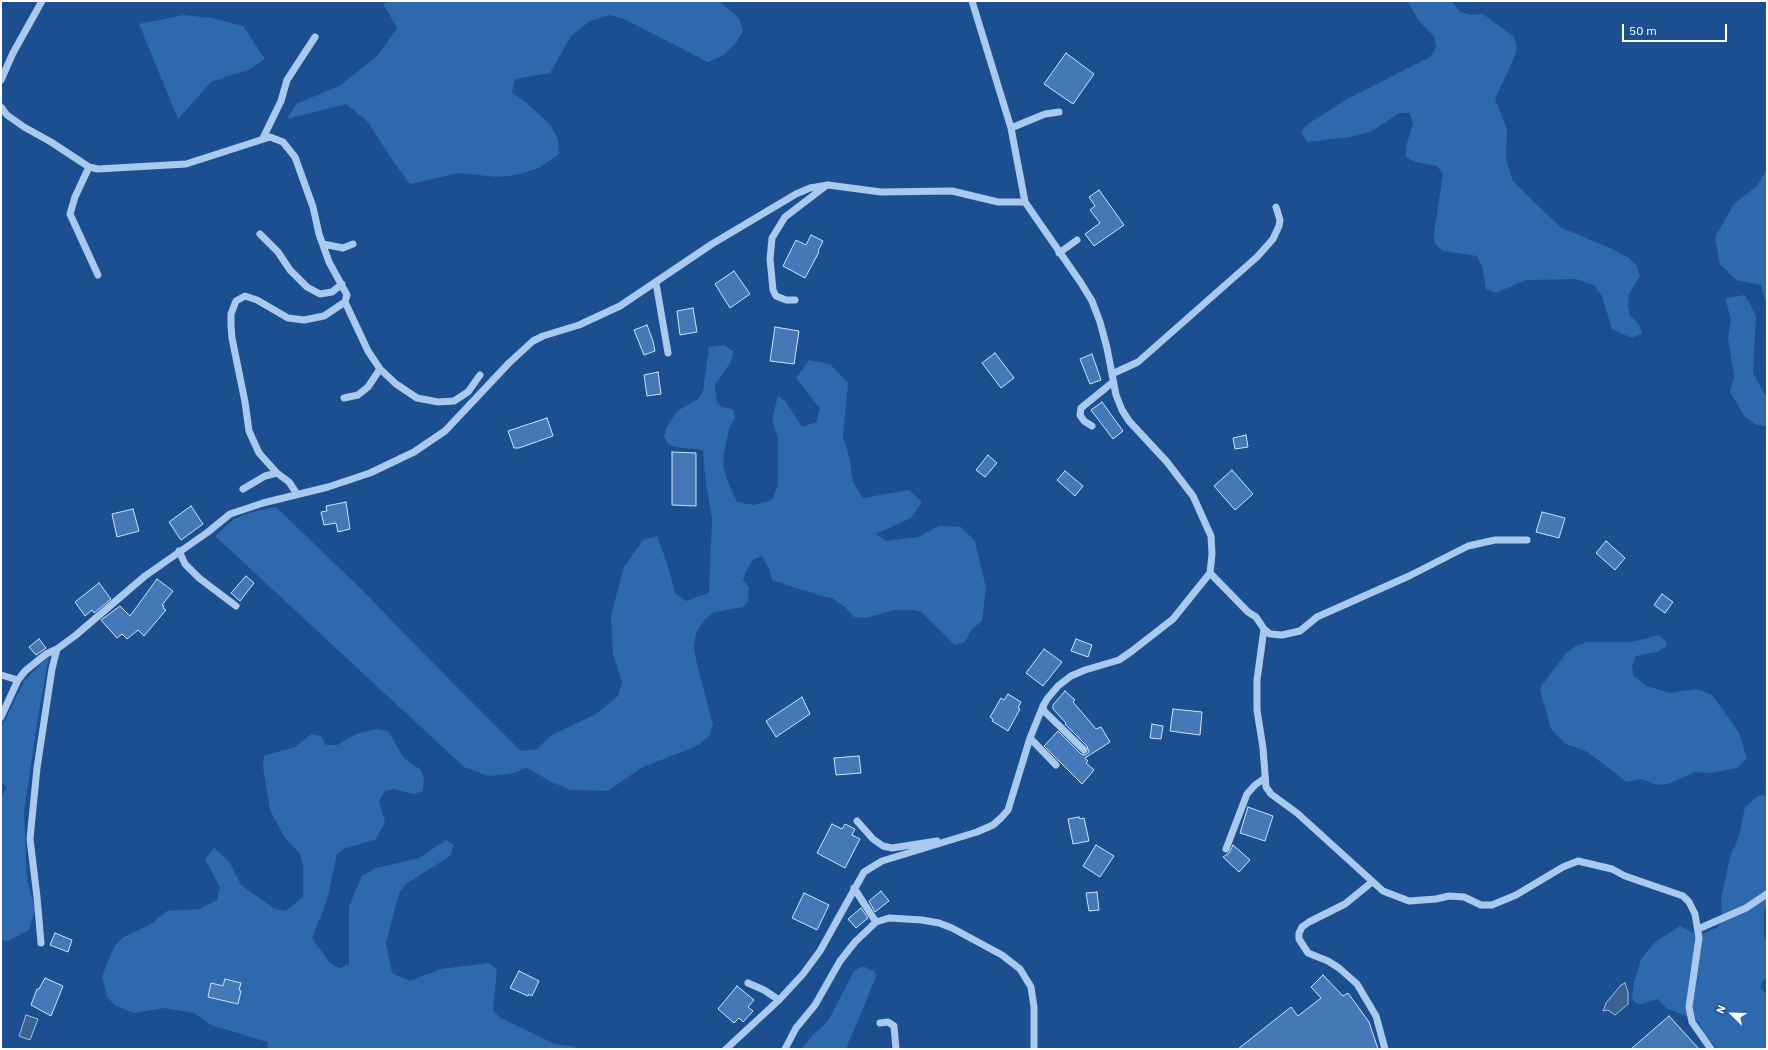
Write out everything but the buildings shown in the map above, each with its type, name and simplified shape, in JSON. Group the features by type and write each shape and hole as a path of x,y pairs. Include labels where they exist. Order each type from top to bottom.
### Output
{"street":[{"path":"1,80 42,1"},
{"path":"726,1049 779,1000 799,979 820,951 864,872 882,861 953,840 993,825 1008,810 1030,738 1042,706 1058,686 1071,676 1085,670 1119,660 1132,651 1173,619 1210,573 1212,554 1210,536 1193,496 1168,462 1129,421 1122,410 1102,328 1092,301 1025,202 1011,128 972,1"},
{"path":"263,138 281,101 287,80 315,37"},
{"path":"1,107 7,115 18,123 51,142 89,167 98,170 186,164 263,138 270,137 283,142 294,157 313,206 329,262 347,295 346,302 368,351 380,369 396,384 418,398 438,402 454,400 468,392 480,375"},
{"path":"1011,128 1045,114 1059,112"},
{"path":"89,167 75,197 70,214 98,275"},
{"path":"1,716 18,680 25,671 46,654 57,649 76,635 145,576 208,532 230,514 263,503 328,487 370,473 414,452 445,431 509,363 533,342 543,336 580,325 620,306 712,244 783,200 810,188 828,185 881,192 952,191 998,202 1025,202"},
{"path":"795,300 786,300 776,296 773,290 770,259 772,238 786,217 828,185"},
{"path":"1112,374 1138,362 1257,257 1273,239 1279,226 1280,220 1276,207"},
{"path":"260,234 278,252 290,270 306,287 320,294 332,292 342,284"},
{"path":"1059,253 1077,240"},
{"path":"323,244 343,248 353,244"},
{"path":"656,283 668,353"},
{"path":"297,494 289,482 277,473 259,453 249,430 246,402 232,338 231,314 236,301 245,296 257,300 288,318 304,320 324,316 346,302"},
{"path":"344,398 358,395 368,387 380,369"},
{"path":"1092,426 1084,421 1080,416 1081,408 1114,382"},
{"path":"243,489 264,476 277,473"},
{"path":"1210,573 1248,612 1256,617 1264,629 1270,634 1282,636 1300,631 1317,617 1409,576 1468,546 1495,540 1527,540"},
{"path":"179,551 185,564 199,578 236,606"},
{"path":"1264,629 1257,680 1256,710 1266,787 1271,794 1297,813 1383,891 1409,901 1436,900 1449,896 1464,897 1481,905 1492,905 1516,895 1564,867 1578,861 1612,869 1625,876 1683,896 1689,902 1695,914 1699,938 1689,1007 1692,1022 1711,1049"},
{"path":"41,943 30,839 37,768 52,669 57,649"},
{"path":"1,674 18,680"},
{"path":"1042,706 1044,712 1084,750"},
{"path":"1030,738 1056,765"},
{"path":"1226,849 1247,794 1255,785 1265,778"},
{"path":"857,821 878,843 892,848 953,840"},
{"path":"1372,882 1345,904 1308,922 1302,927 1299,933 1299,939 1308,953 1328,961 1339,968 1356,984 1376,1016 1386,1049"},
{"path":"854,888 876,922"},
{"path":"1698,929 1746,908 1767,894"},
{"path":"785,1049 796,1028 815,1005 840,961 855,942 876,922 889,918 922,920 939,923 952,928 1002,955 1020,969 1031,987 1034,1007 1034,1049"},
{"path":"748,983 764,990 779,1000"},
{"path":"880,1022 888,1022 894,1026 896,1049"}],"shaded area":[{"path":"389,1 719,1 739,18 743,32 735,44 724,55 708,62 624,19 610,15 590,21 571,36 550,73 515,79 512,93 526,102 550,125 558,139 559,154 539,168 516,175 497,177 459,173 410,184 367,121 346,104 287,119 296,104 341,85 379,54 397,28 383,4"},
{"path":"1407,1 1452,1 1460,12 1471,15 1483,14 1514,37 1517,48 1514,58 1495,99 1507,129 1506,160 1513,181 1560,227 1610,248 1629,258 1636,265 1640,276 1629,294 1628,305 1630,316 1638,323 1642,333 1632,338 1612,329 1602,296 1595,286 1576,279 1526,280 1496,293 1486,289 1482,266 1477,256 1443,251 1435,244 1434,233 1443,174 1437,166 1415,162 1406,157 1406,146 1413,124 1410,113 1399,113 1372,131 1350,137 1307,142 1301,132 1308,124 1347,99 1430,57 1436,47 1434,36 1419,21"},
{"path":"184,15 212,18 243,26 265,59 250,69 211,82 178,119 139,24"},
{"path":"1767,169 1767,306 1761,285 1736,280 1720,264 1715,237 1734,204 1757,186"},
{"path":"1745,295 1756,316 1753,373 1765,395 1767,395 1767,426 1757,425 1745,417 1730,392 1734,376 1728,338 1731,319 1725,298"},
{"path":"724,345 734,352 730,363 715,385 717,402 722,407 733,409 735,418 729,429 723,466 727,480 737,502 754,505 772,500 778,485 778,439 772,419 778,396 785,401 802,427 816,422 820,409 796,378 809,360 830,364 848,383 843,436 850,461 853,482 863,498 909,490 922,502 911,518 876,534 886,541 918,537 939,526 961,527 975,541 986,588 982,621 972,629 965,642 955,645 921,612 913,610 895,610 865,618 854,617 846,608 832,598 821,596 772,580 770,571 762,556 754,559 746,571 743,580 749,587 748,601 743,607 715,612 705,619 696,633 694,647 696,660 713,725 709,736 699,745 641,768 608,791 570,790 527,768 510,774 488,776 464,767 215,536 234,519 252,512 276,507 359,587 521,751 537,749 550,736 596,714 618,696 622,682 613,654 611,615 624,567 643,540 657,536 667,563 675,593 686,601 709,593 712,519 706,484 703,450 675,447 668,444 664,437 666,428 677,411 698,399 703,391 709,347"},
{"path":"1659,635 1667,642 1666,647 1656,652 1636,656 1632,666 1634,676 1647,686 1670,693 1697,689 1712,695 1738,731 1747,758 1737,768 1711,773 1695,772 1668,784 1657,785 1642,779 1627,782 1586,751 1566,744 1551,729 1540,690 1542,685 1567,652 1576,646 1587,642 1632,642"},
{"path":"49,656 38,717 24,812 27,880 35,910 29,930 8,941 1,940 1,797 7,787 1,783 1,728 25,680"},
{"path":"377,729 388,731 404,758 421,770 424,779 423,791 414,794 394,789 384,792 379,802 385,822 375,840 345,848 337,854 327,900 312,938 330,963 339,968 349,965 349,906 362,876 376,868 419,858 446,840 454,845 450,856 406,884 399,893 386,943 392,973 410,981 441,969 489,963 497,969 493,1010 499,1017 555,1044 576,1047 573,1049 268,1049 267,1042 211,1025 194,1013 164,1008 134,1013 115,1005 107,997 102,976 114,947 122,938 151,924 167,911 199,909 217,900 220,887 205,859 214,848 229,861 241,885 275,909 286,911 303,897 303,865 300,854 285,838 270,810 263,767 264,756 295,747 311,734 321,736 326,745 337,745 356,734"},
{"path":"1763,795 1767,797 1767,905 1764,911 1764,938 1767,941 1767,978 1762,982 1761,988 1767,995 1767,1049 1718,1049 1706,1036 1698,1021 1666,1008 1658,999 1641,1004 1636,1003 1632,999 1634,982 1641,959 1655,942 1680,926 1695,934 1706,933 1718,927 1722,917 1721,900 1730,857 1739,836 1745,807 1758,796"},
{"path":"863,966 875,972 876,977 846,1049 801,1049 828,1021 854,971"},
{"path":"1625,983 1628,992 1628,1004 1615,1015 1608,1010 1603,1011 1606,1003 1621,985"},
{"path":"26,1015 38,1019 30,1040 19,1036"}]}
